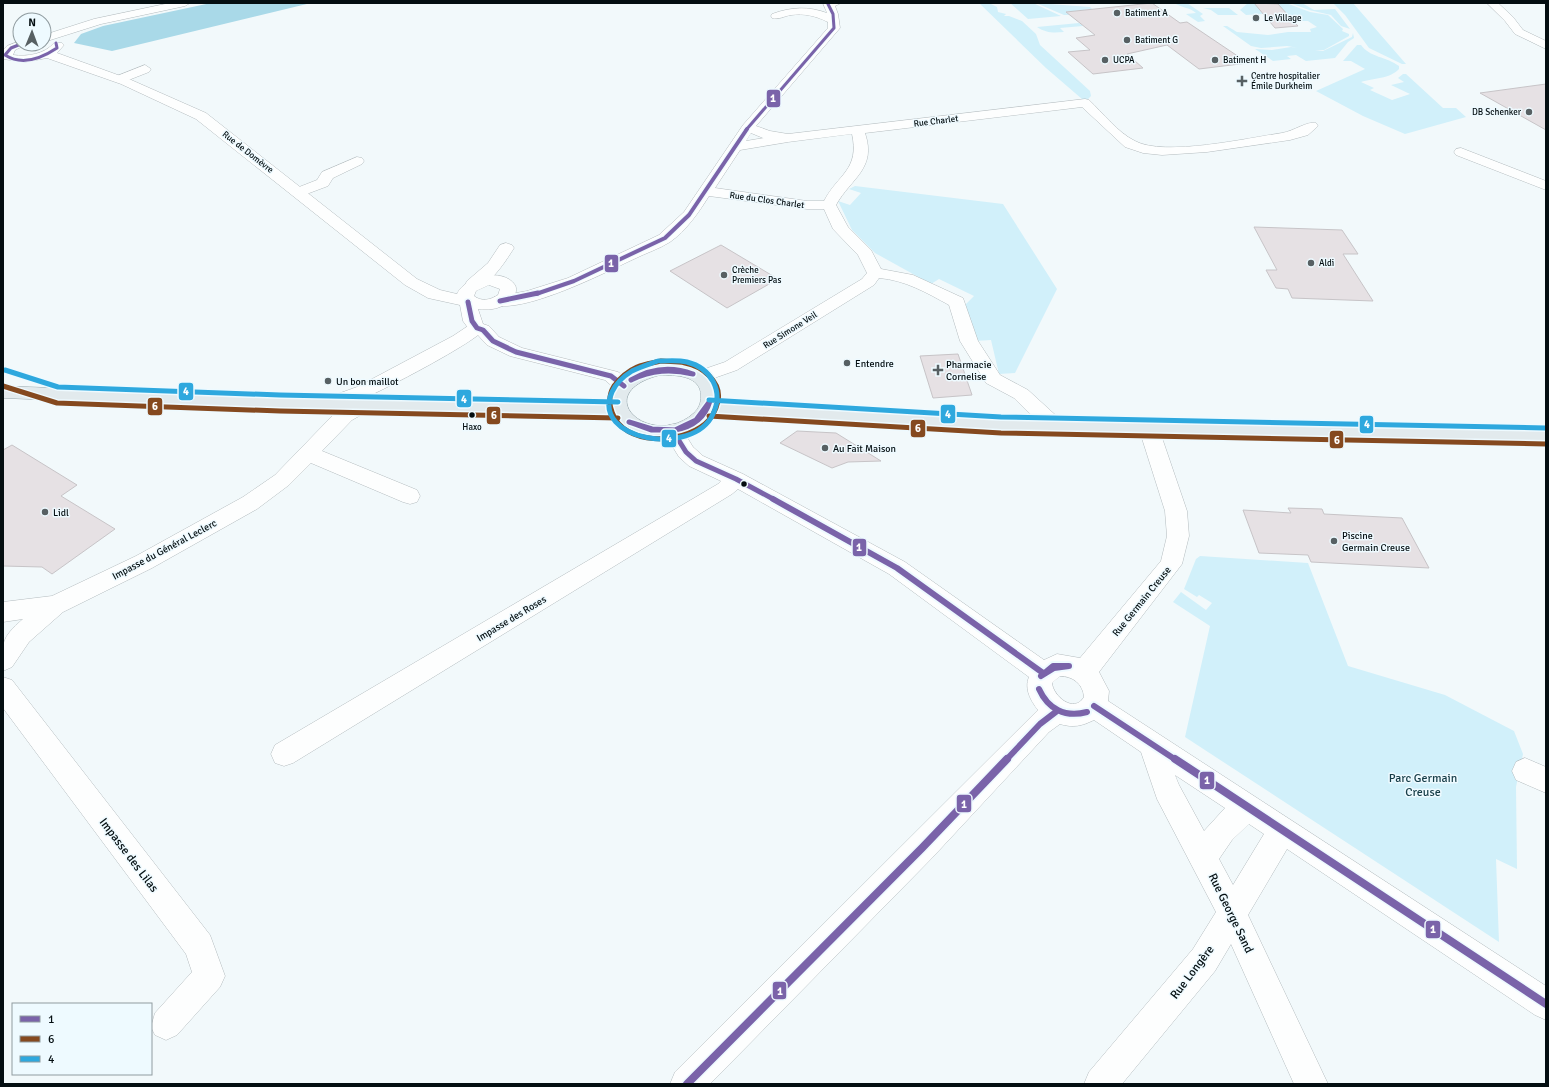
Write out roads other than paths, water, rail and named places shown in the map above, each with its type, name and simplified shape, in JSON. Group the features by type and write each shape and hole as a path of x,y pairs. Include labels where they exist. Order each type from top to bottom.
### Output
{"main road":[{"path":"660,369 675,369 689,372 700,377 709,386 712,396 709,408 696,422 673,430 655,431 638,428 625,420 618,410 617,402 619,393 624,386 633,378 646,372 660,369"},
{"path":"3,378 56,395"},
{"path":"3,392 363,405 618,410"},
{"path":"709,408 994,425 1546,436"}],"street":[{"path":"52,40 76,28 122,16 185,3"},
{"path":"425,290 473,284 489,280 504,290 530,296 540,291 557,288 574,281 664,238 689,216 748,128 834,28 831,3 822,8 807,10 778,15 795,4 807,10 820,13 833,20"},
{"path":"1492,3 1509,19 1519,32 1546,46"},
{"path":"52,46 57,48 56,43 76,28"},
{"path":"3,38 9,49"},
{"name":"Rue de Domèvre","path":"52,47 201,116 411,282 425,290 434,294 480,305 504,290"},
{"path":"13,52 22,59 33,52"},
{"path":"121,79 145,69"},
{"name":"Rue Charlet","path":"735,147 788,138 1085,103 1130,144 1151,151 1180,151 1290,136 1302,132 1311,126"},
{"name":"Rue Charlet","path":"748,128 768,135 788,138"},
{"path":"857,130 859,133 861,152 858,169 832,197 829,205 841,229 865,253 875,273 889,274 906,278 956,302 969,341 993,379 1021,394 1056,427"},
{"path":"1461,152 1546,186"},
{"path":"299,192 323,183 327,175 357,161"},
{"name":"Rue du Clos Charlet","path":"705,191 807,205 829,205"},
{"path":"333,404 364,391 480,329 504,290 501,273 504,252 494,266 465,293 465,298 468,302 472,321 480,329 493,341 516,352 611,376 624,386"},
{"name":"Rue Simone Veil","path":"700,377 731,366 868,282 875,273"},
{"name":"Impasse du Général Leclerc","path":"3,612 55,605 144,562 250,503 282,480 309,454 345,415 363,405"},
{"name":"Rue Germain Creuse","path":"1084,672 1171,564 1178,536 1176,511 1149,429"},
{"path":"673,430 686,452 696,461 736,480 897,568 1042,673"},
{"path":"309,454 410,496"},
{"name":"Impasse des Roses","path":"284,754 736,480"},
{"path":"3,660 21,635 55,605"},
{"path":"1057,665 1066,665 1084,672 1096,689 1097,698 1094,706 1087,712 1078,715 1068,715 1057,711 1048,705 1042,697 1039,688 1039,680 1042,673 1049,668 1057,665"},
{"name":"Impasse des Lilas","path":"3,688 199,946 209,976 166,1024"},
{"path":"1094,706 1151,742 1282,831 1546,1004"},
{"path":"686,1084 922,848 1040,724 1057,711"},
{"name":"Rue George Sand","path":"1151,742 1167,790 1232,913 1310,1084"},
{"path":"1203,859 1212,840 1230,821 1248,808"},
{"name":"Rue Longère","path":"1101,1084 1204,960 1282,831"}],"place":[{"name":"Batiment A","path":"1117,13"},
{"name":"Le Village","path":"1256,18"},
{"name":"Batiment G","path":"1127,40"},
{"name":"UCPA","path":"1105,60"},
{"name":"Batiment H","path":"1215,60"},
{"name":"Centre hospitalier Émile Durkheim","path":"1242,81"},
{"name":"DB Schenker","path":"1529,112"},
{"name":"Aldi","path":"1311,263"},
{"name":"Crèche Premiers Pas","path":"724,275"},
{"name":"Entendre","path":"847,363"},
{"name":"Pharmacie Cornelise","path":"938,370"},
{"name":"Un bon maillot","path":"328,381"},
{"name":"Haxo","path":"472,415"},
{"name":"Au Fait Maison","path":"825,448"},
{"name":"Lidl","path":"45,512"},
{"name":"Piscine Germain Creuse","path":"1334,541"}],"park label":[{"name":"Parc Germain Creuse","path":"1423,785"}]}
